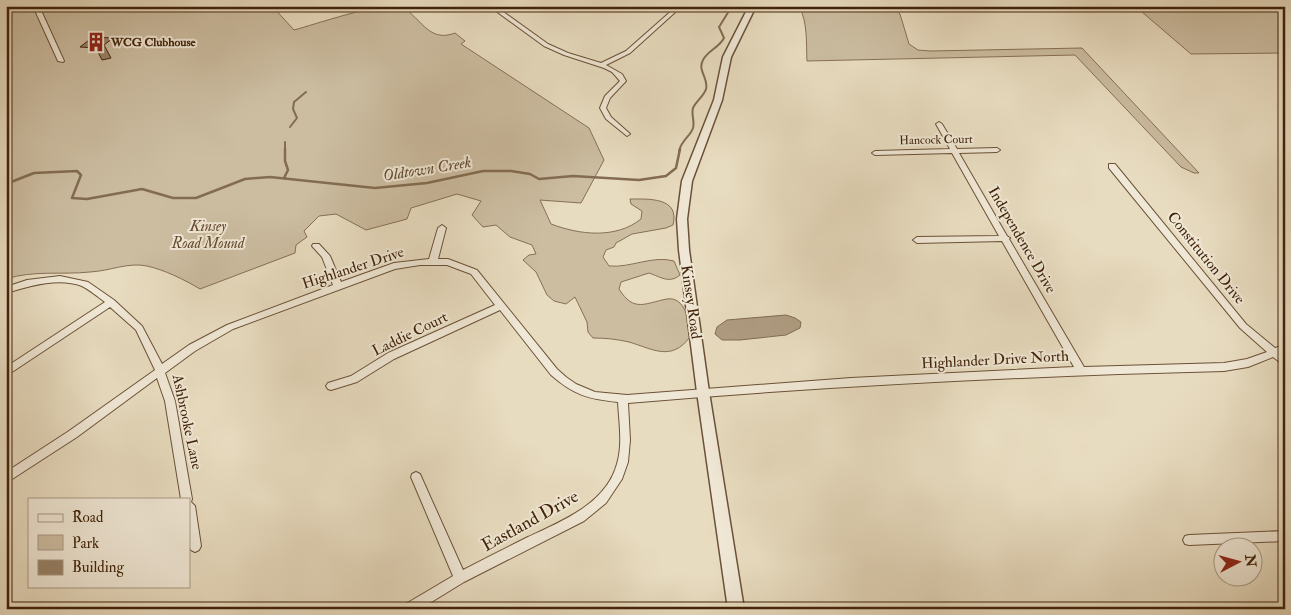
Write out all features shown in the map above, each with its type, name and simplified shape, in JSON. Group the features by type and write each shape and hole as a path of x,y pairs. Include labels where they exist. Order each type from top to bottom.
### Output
{"street":[{"path":"36,6 61,61"},
{"path":"491,6 551,48 602,65 623,78 622,82 607,97 603,108 608,118 627,134"},
{"path":"602,65 628,52 680,6"},
{"name":"Kinsey Road","path":"736,609 696,342 684,250 682,219 684,192 691,168 718,100 727,57 753,6"},
{"name":"Independence Drive","path":"939,124 1081,371"},
{"name":"Hancock Court","path":"875,153 997,150"},
{"name":"Constitution Drive","path":"1112,166 1243,326 1285,362"},
{"path":"433,261 442,228"},
{"path":"917,240 1006,238"},
{"path":"316,246 326,256 338,286"},
{"name":"Highlander Drive","path":"6,478 73,434 192,348 230,326 394,266 433,261 448,262 474,272 554,372 573,387 594,396 623,399 703,392"},
{"name":"Ashbrooke Lane","path":"6,290 27,283 60,279 85,284 111,302 138,328 160,370 170,400 188,498"},
{"path":"6,372 111,302"},
{"name":"Laddie Court","path":"331,386 354,378 391,356 501,306"},
{"name":"Highlander Drive North","path":"703,392 976,374 1224,367 1248,363 1285,348"},
{"name":"Eastland Drive","path":"408,609 460,578 580,517 602,499 618,476 623,462 623,399"},
{"path":"416,477 460,578"},
{"path":"190,513 195,546"},
{"path":"1189,540 1285,536"}],"green space":[{"name":"Kinsey Road Mound","path":"391,5 399,6 406,10 424,27 437,35 455,33 465,41 461,44 589,128 604,160 581,203 540,200 551,224 586,233 620,230 641,219 642,211 631,204 630,199 654,200 667,204 672,209 674,216 673,225 632,234 616,243 614,247 606,250 603,257 609,266 650,260 674,261 680,275 676,278 665,279 649,273 621,282 619,289 624,296 635,304 646,304 667,299 679,302 683,306 688,318 690,337 683,345 676,349 661,352 629,342 593,338 588,332 587,322 575,297 566,304 554,301 547,295 536,272 523,260 529,255 536,254 532,245 510,237 496,225 483,227 472,215 481,201 457,194 411,208 407,219 366,230 336,214 319,216 304,231 307,237 296,245 295,253 200,289 168,273 140,265 79,273 16,276 6,279 6,12 31,6 272,6 294,30 364,10"},
{"path":"799,6 891,6 900,14 909,44 918,50 1082,48 1199,173 1194,173 1181,167 1075,55 807,61 805,26"},
{"path":"1135,6 1285,6 1285,53 1191,54"}],"shaded area":[{"path":"786,315 801,322 800,328 786,335 722,340 715,334 717,327 727,320"}],"building":[{"name":"WCG Clubhouse","path":"93,37 113,38 104,45 111,58 102,60 96,48 80,47"}],"waterway":[{"name":"Oldtown Creek","path":"679,151 693,128 693,108 706,89 706,81 701,68 703,60 724,38 719,27 732,6"},
{"path":"290,127 297,118 293,109 294,102 306,92"},
{"path":"284,178 288,170 285,161 285,142"},
{"name":"Oldtown Creek","path":"6,184 34,173 77,171 81,175 72,198 87,199 142,189 173,198 196,198 245,179 270,177 375,188 427,183 483,171 511,171 530,174 539,179 573,176 639,180 666,176 676,168 680,149"}],"place":[{"name":"WCG Clubhouse","path":"96,42"}]}
